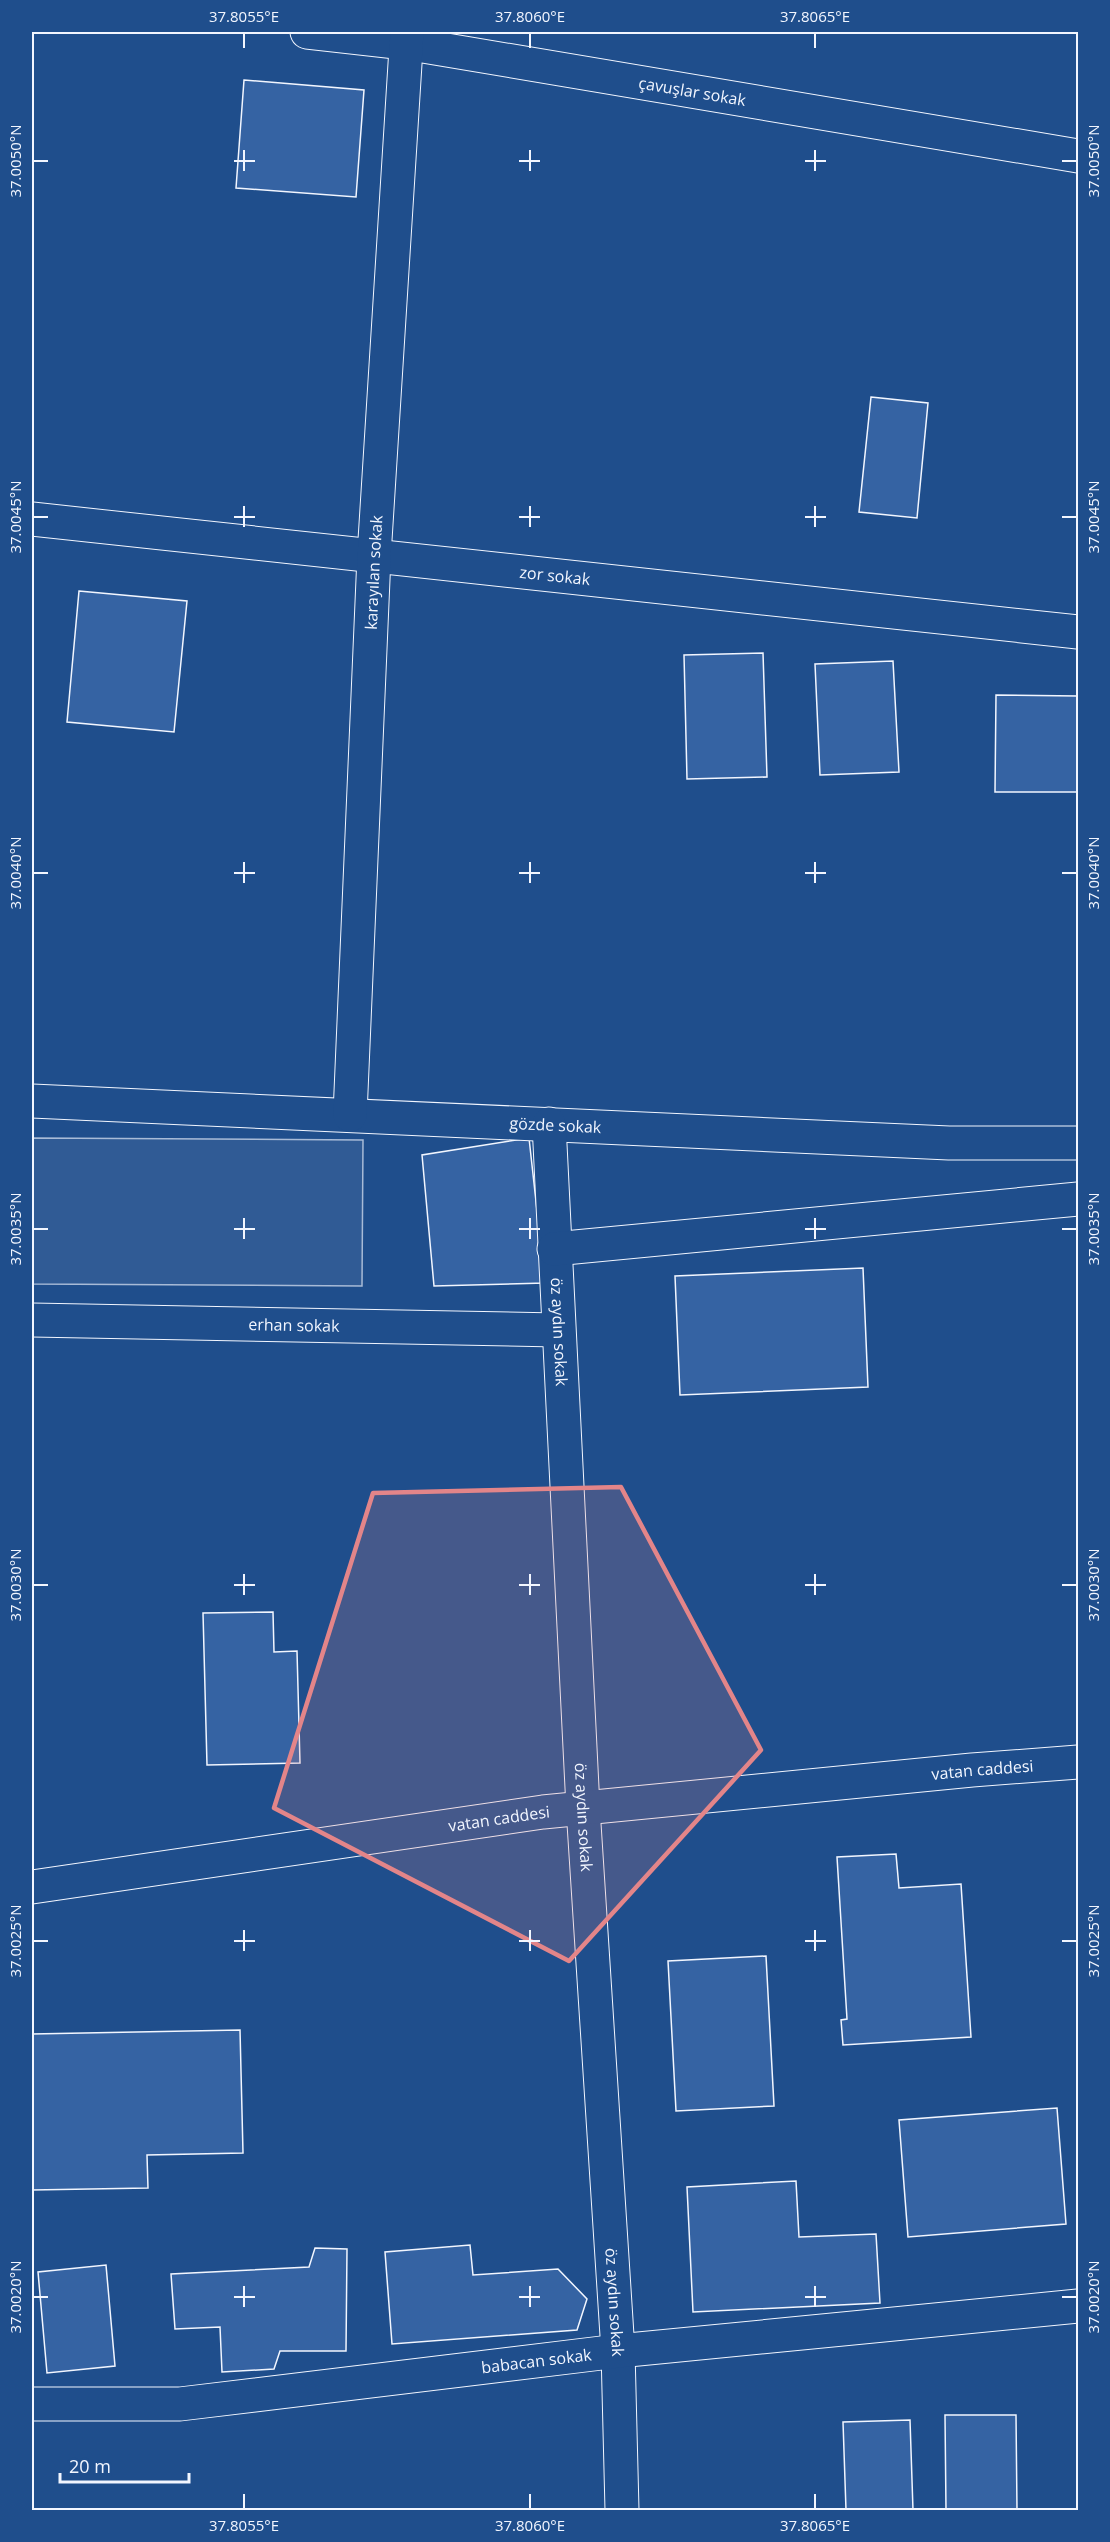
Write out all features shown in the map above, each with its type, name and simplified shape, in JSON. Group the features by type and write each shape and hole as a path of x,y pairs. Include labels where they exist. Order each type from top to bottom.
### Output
{"street":[{"name":"çavuşlar sokak","path":"307,32 406,37 1078,156"},
{"name":"karayılan sokak","path":"350,1115 374,556 406,37"},
{"name":"zor sokak","path":"32,519 1078,632"},
{"name":"gözde sokak","path":"32,1101 949,1143 1078,1143"},
{"name":"öz aydın sokak","path":"549,1124 583,1808 618,2351 622,2511"},
{"path":"554,1249 1078,1199"},
{"name":"erhan sokak","path":"32,1320 558,1330"},
{"name":"vatan caddesi","path":"32,1887 583,1808 972,1770 1078,1762"},
{"name":"babacan sokak","path":"32,2404 180,2404 618,2351 1078,2306"}],"highlighted area":[{"path":"621,1487 761,1750 569,1961 274,1808 373,1493"}],"shaded area":[{"path":"32,1138 363,1140 362,1286 32,1284"}],"building":[{"path":"244,80 364,90 356,197 236,188"},
{"path":"871,397 928,403 917,518 859,512"},
{"path":"79,591 187,601 174,732 67,722"},
{"path":"763,653 767,777 687,779 684,655"},
{"path":"893,661 899,772 820,775 815,664"},
{"path":"996,695 1078,696 1078,792 995,792"},
{"path":"529,1138 545,1283 434,1286 422,1155"},
{"path":"863,1268 868,1387 680,1395 675,1276"},
{"path":"273,1612 274,1652 297,1651 300,1763 207,1765 203,1613"},
{"path":"896,1854 899,1888 961,1884 971,2037 843,2045 841,2020 847,2019 837,1857"},
{"path":"766,1956 774,2106 676,2111 668,1961"},
{"path":"240,2030 243,2153 147,2155 148,2188 32,2190 32,2034"},
{"path":"1057,2108 1066,2224 908,2237 899,2120"},
{"path":"796,2181 799,2237 876,2234 880,2303 693,2312 687,2187"},
{"path":"470,2245 473,2275 558,2269 587,2299 577,2330 392,2344 385,2252"},
{"path":"315,2248 347,2249 346,2351 280,2351 274,2369 222,2372 220,2327 175,2329 171,2274 309,2267"},
{"path":"106,2265 115,2366 47,2373 38,2272"},
{"path":"945,2415 1016,2415 1017,2510 946,2510"},
{"path":"910,2420 913,2510 846,2510 843,2422"}]}
